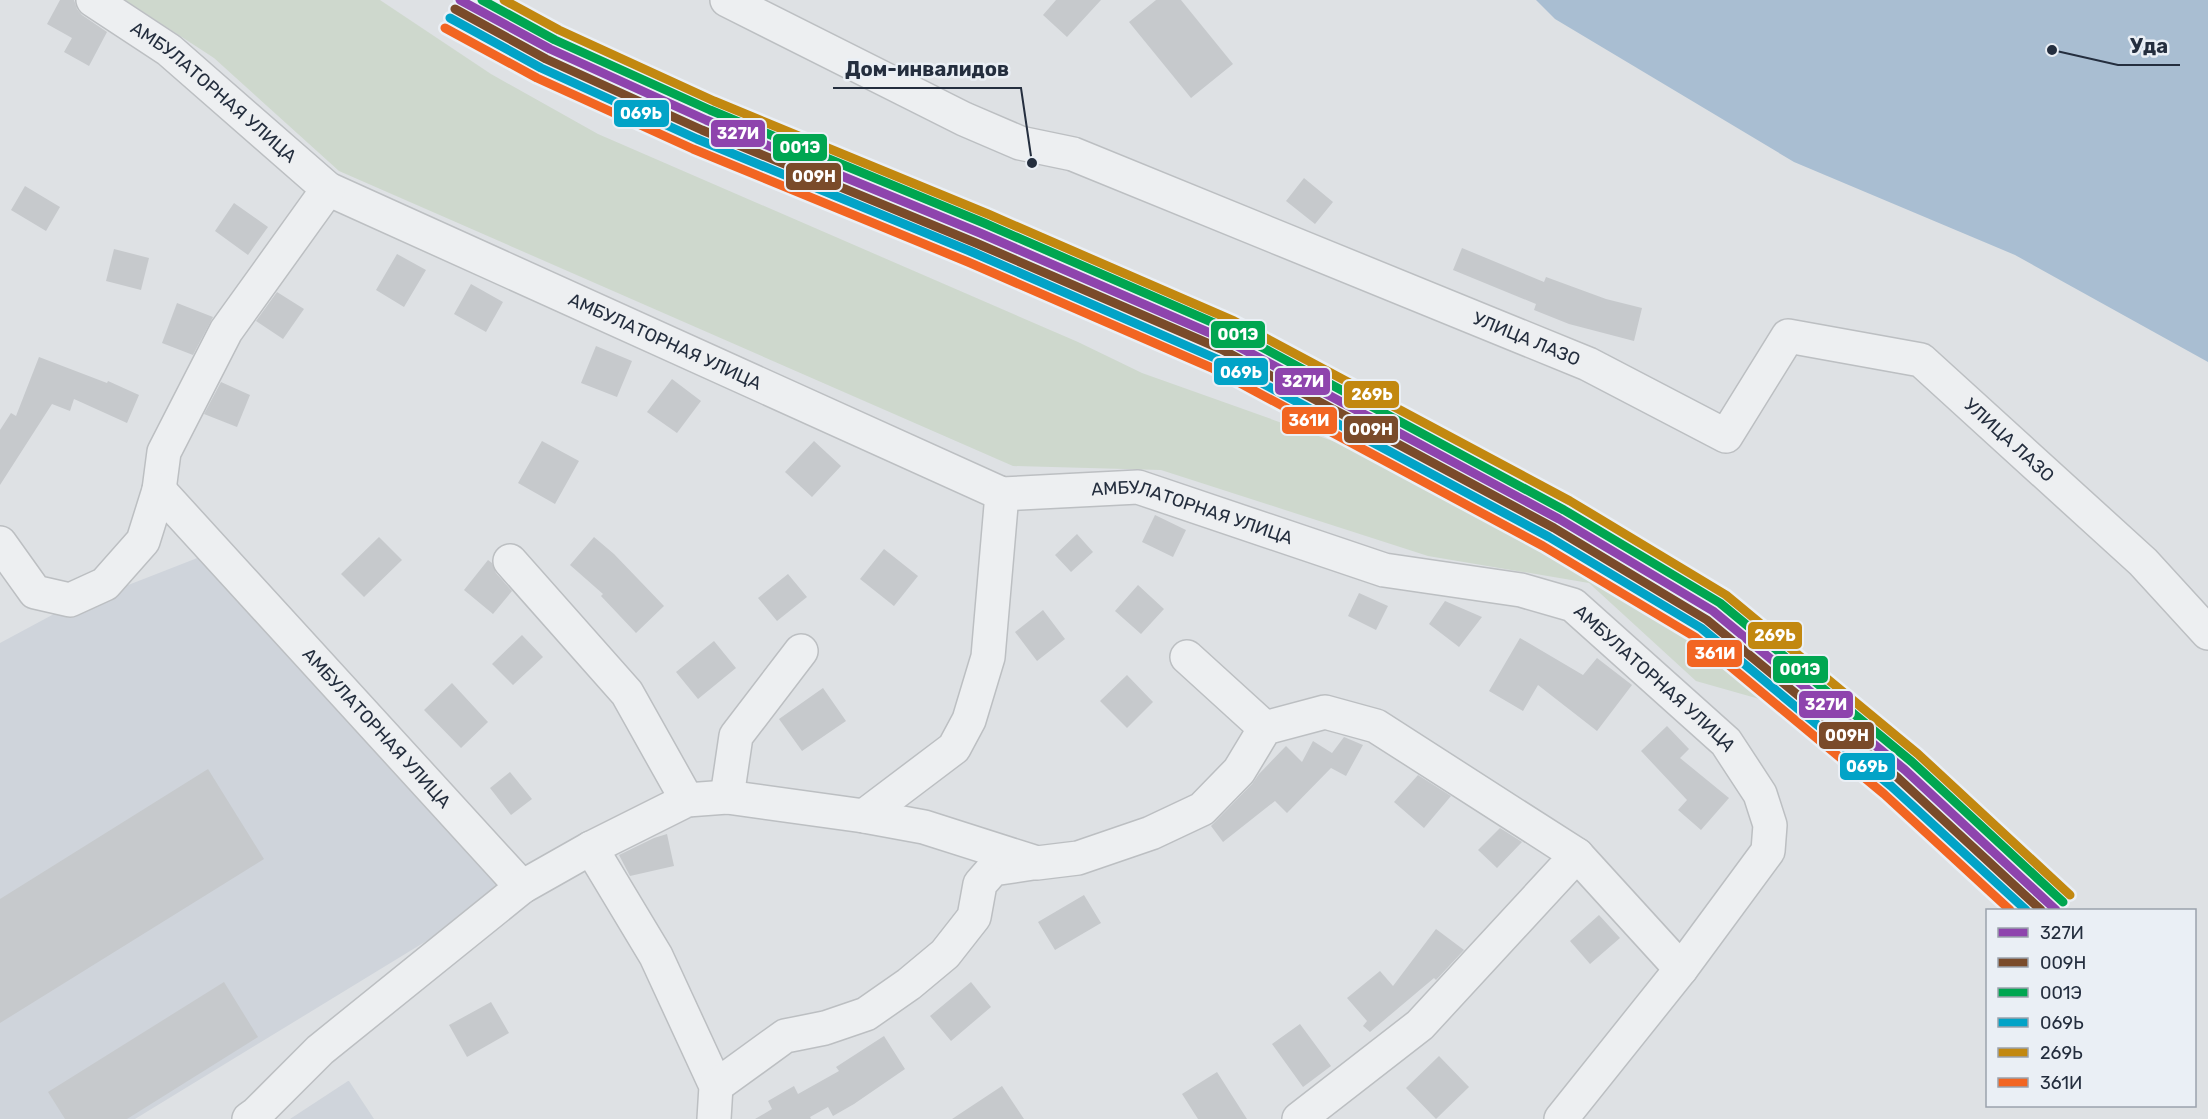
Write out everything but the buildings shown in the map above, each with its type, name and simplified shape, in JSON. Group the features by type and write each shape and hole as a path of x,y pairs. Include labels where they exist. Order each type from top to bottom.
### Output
{"street":[{"name":"АМБУЛАТОРНАЯ УЛИЦА","path":"93,0 169,50 328,189 1002,494 1138,487 1384,570 1521,590 1573,605 1726,742 1760,794 1770,825 1768,851 1681,969 1561,1119"},
{"name":"УЛИЦА ЛАЗО","path":"727,0 964,119 1020,143 1073,154 1588,364 1726,436 1788,336 1921,360 2143,562 2208,633"},
{"path":"0,543 35,592 70,600 105,584 142,541 159,490 164,452 226,331 328,189"},
{"name":"АМБУЛАТОРНАЯ УЛИЦА","path":"159,490 522,887"},
{"path":"864,816 954,748 969,720 988,657 1002,494"},
{"path":"510,561 627,693 687,800"},
{"path":"727,797 736,736 801,651"},
{"path":"1187,657 1264,728"},
{"path":"716,1086 785,1036 825,1028 866,1014 909,984 945,954 974,917 980,884 993,869 1078,858 1150,832 1202,809 1239,771 1264,728 1325,712 1376,726 1577,855 1681,969"},
{"path":"249,1119 320,1050 522,887 591,848 687,800 727,797 864,816 924,827 1038,863"},
{"path":"591,848 656,956 716,1086 714,1119"},
{"path":"1299,1119 1420,1025 1577,855"}],"shaded area":[{"path":"125,0 380,0 491,74 598,134 1078,342 1142,373 1372,455 1552,534 1708,623 1860,744 1841,762 1777,704 1696,681 1589,583 1428,556 1161,470 1013,466 339,171 214,58"},
{"path":"205,555 505,893 135,1119 0,1119 0,643 54,614"},
{"path":"348,1081 374,1119 290,1119"}],"water":[{"path":"1536,0 2208,0 2208,362 2015,255 1794,162 1555,19"}],"transit line":[{"name":"327И","path":"460,0 550,49 706,120 980,233 1226,340 1559,519 1713,611 1905,770 2055,909"},
{"name":"001Э","path":"482,0 555,40 710,110 984,223 1230,330 1564,510 1720,603 1912,762 2063,902"},
{"name":"269Ь","path":"504,0 559,30 714,101 988,214 1234,321 1570,501 1726,595 1918,754 2070,895"},
{"name":"009Н","path":"455,9 546,59 702,130 976,243 1221,349 1554,528 1707,620 1898,778 2040,909"},
{"name":"069Ь","path":"450,18 541,68 697,139 972,252 1217,359 1549,537 1701,628 1891,786 2025,909"},
{"name":"361И","path":"445,28 537,78 693,149 968,262 1212,368 1543,546 1695,637 1884,794 2009,909"}],"place":[{"name":"Уда","path":"2052,50"},
{"name":"Дом-инвалидов","path":"1032,163"}]}
